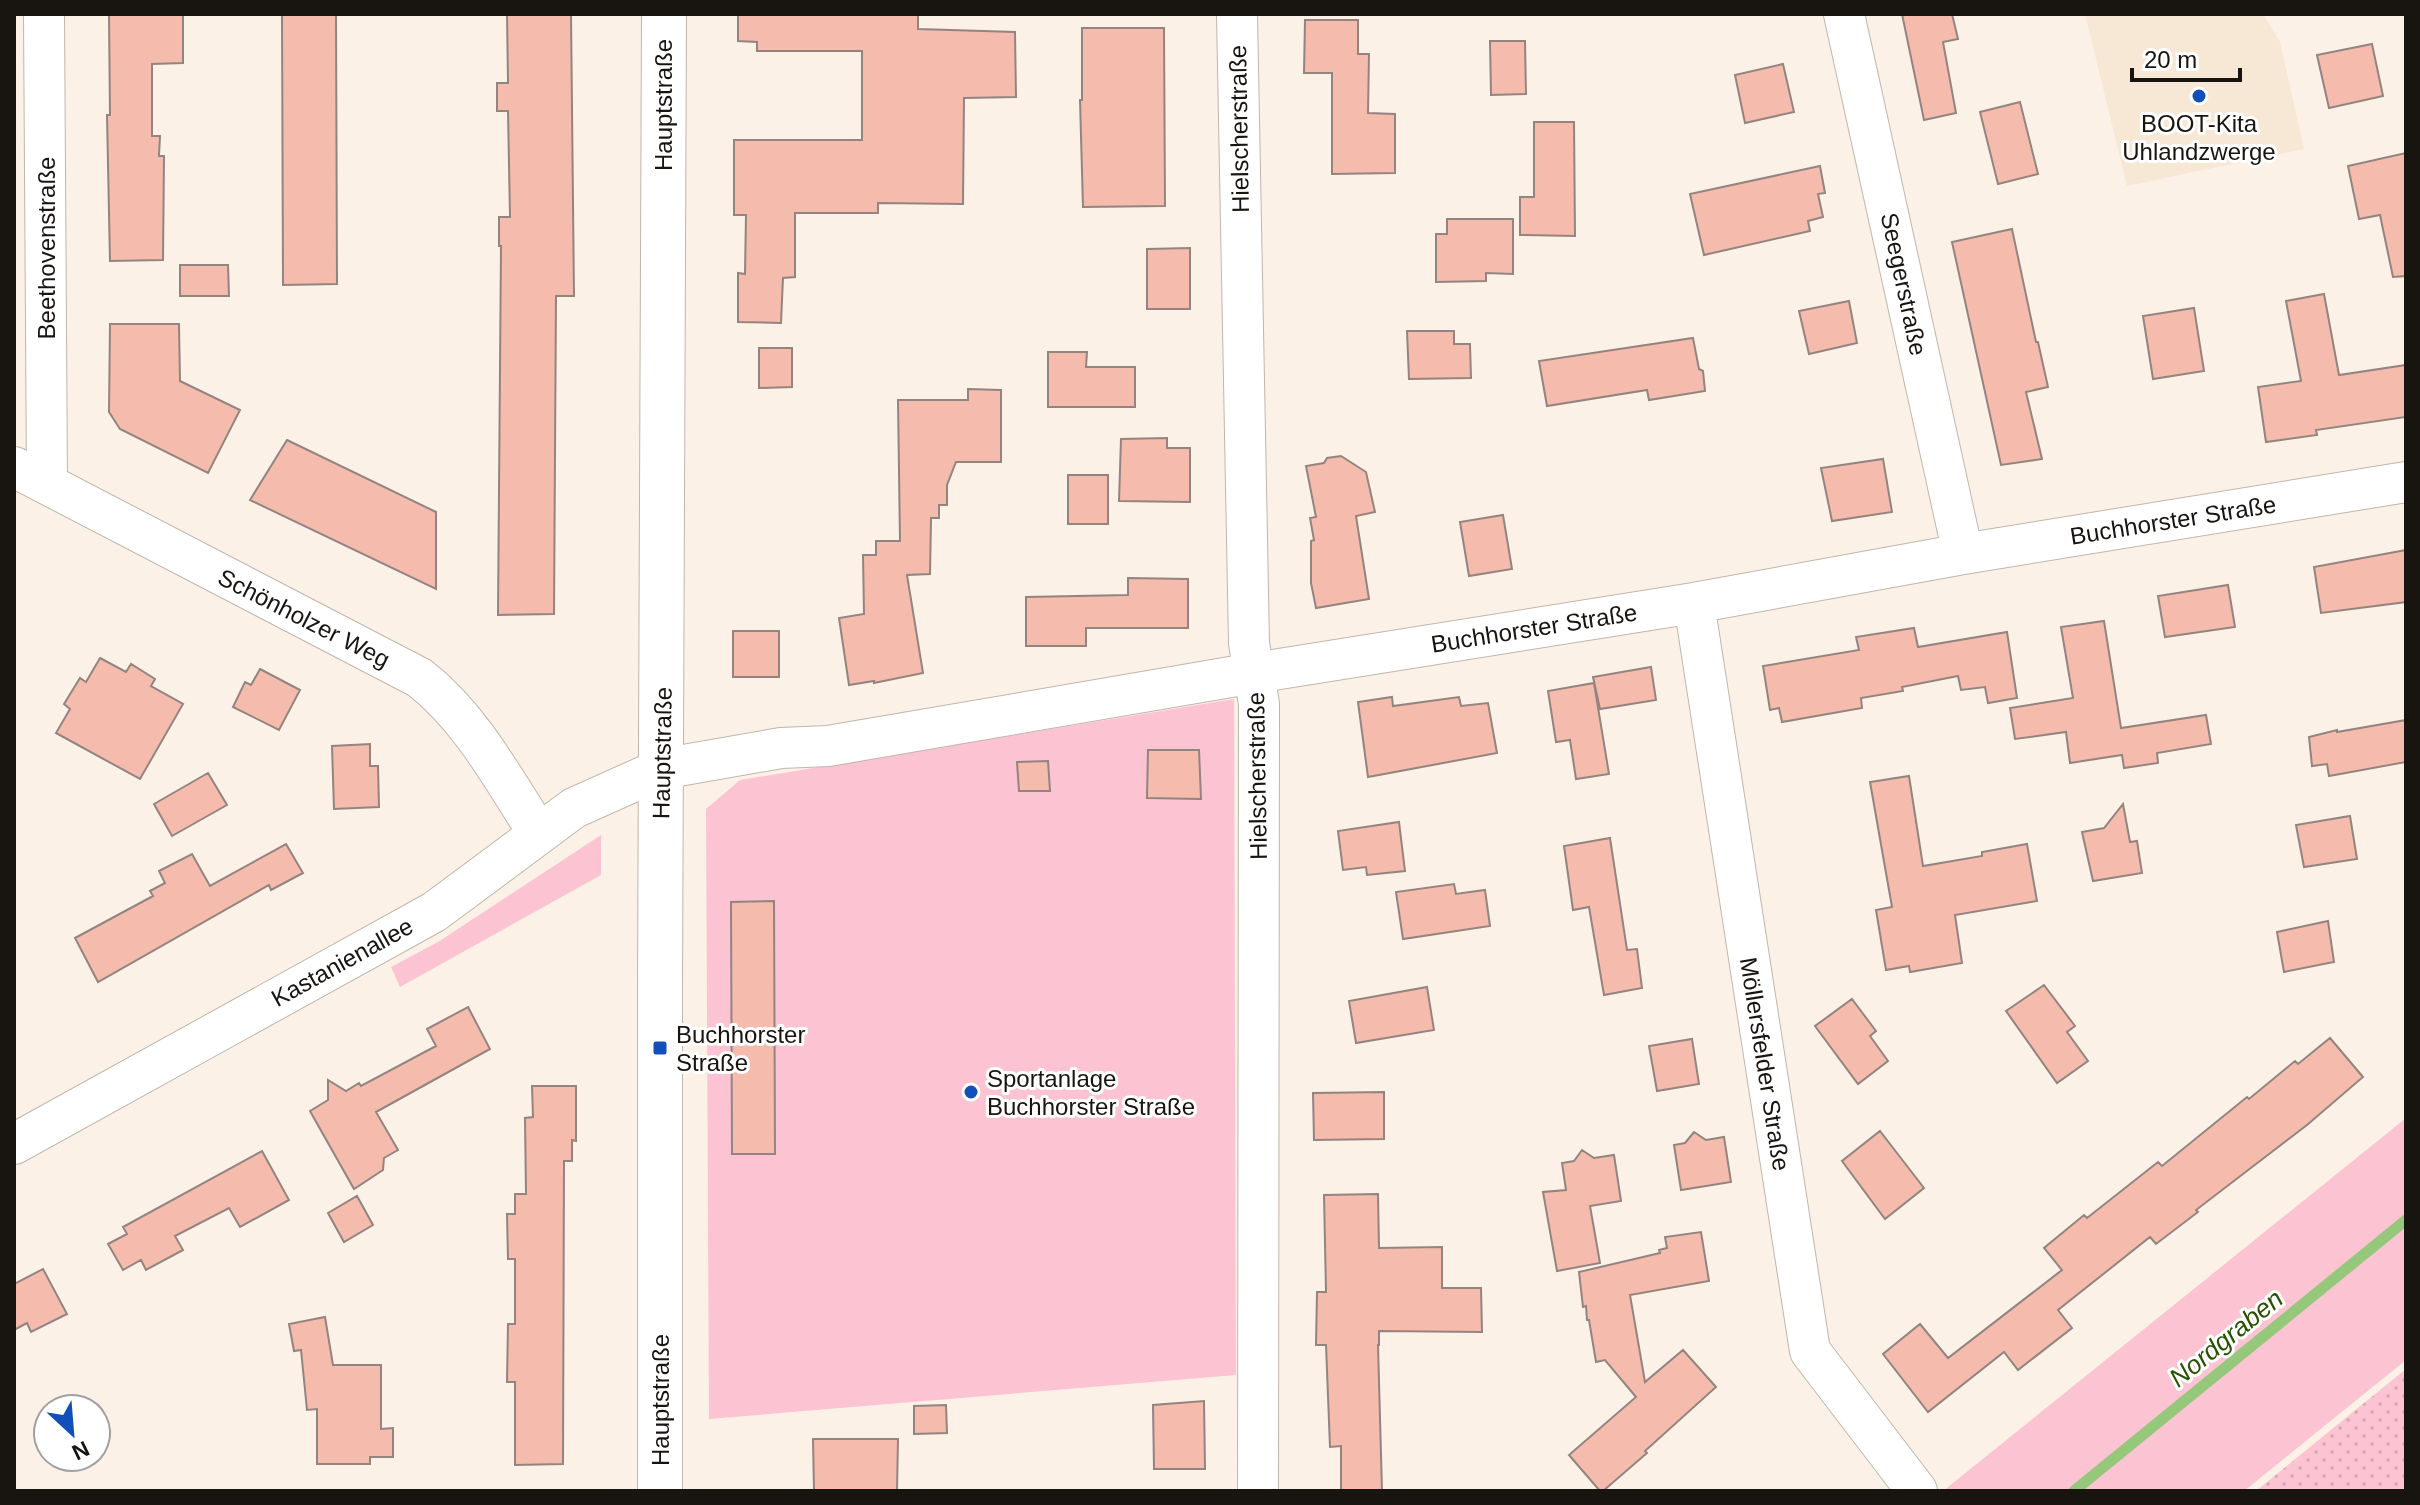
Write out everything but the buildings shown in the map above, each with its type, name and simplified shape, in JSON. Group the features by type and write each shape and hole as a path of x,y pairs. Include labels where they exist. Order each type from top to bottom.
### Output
{"main road":[{"name":"Hauptstraße","path":"660,1491 664,14"}],"street":[{"name":"Beethovenstraße","path":"31,474 44,14"},
{"name":"Hielscherstraße","path":"1237,14 1249,643 1259,704 1258,1491"},
{"name":"Seegerstraße","path":"1844,14 1963,554"},
{"name":"Schönholzer Weg","path":"31,474 420,678 439,694 477,738 539,834"},
{"name":"Buchhorster Straße","path":"661,769 781,748 828,746 2406,482"},
{"name":"Möllersfelder Straße","path":"1694,603 1810,1351 1917,1491"},
{"name":"Kastanienallee","path":"14,1144 434,912 574,808 661,769"}],"shaded area":[{"name":"BOOT-Kita Uhlandzwerge","path":"2085,14 2263,14 2280,42 2304,149 2127,186"},
{"name":"Sportanlage Buchhorster Straße","path":"1234,699 1236,1375 709,1419 706,809 740,780"},
{"path":"601,835 601,875 400,987 391,967 438,942"},
{"path":"2406,1118 2406,1360 2244,1491 1943,1491"},
{"path":"2406,1369 2406,1491 2256,1491"}],"waterway":[{"name":"Nordgraben","path":"2074,1491 2406,1220"}],"place":[{"name":"BOOT-Kita Uhlandzwerge","path":"2199,96"},
{"name":"Buchhorster Straße","path":"660,1048"},
{"name":"Sportanlage Buchhorster Straße","path":"971,1092"}]}
